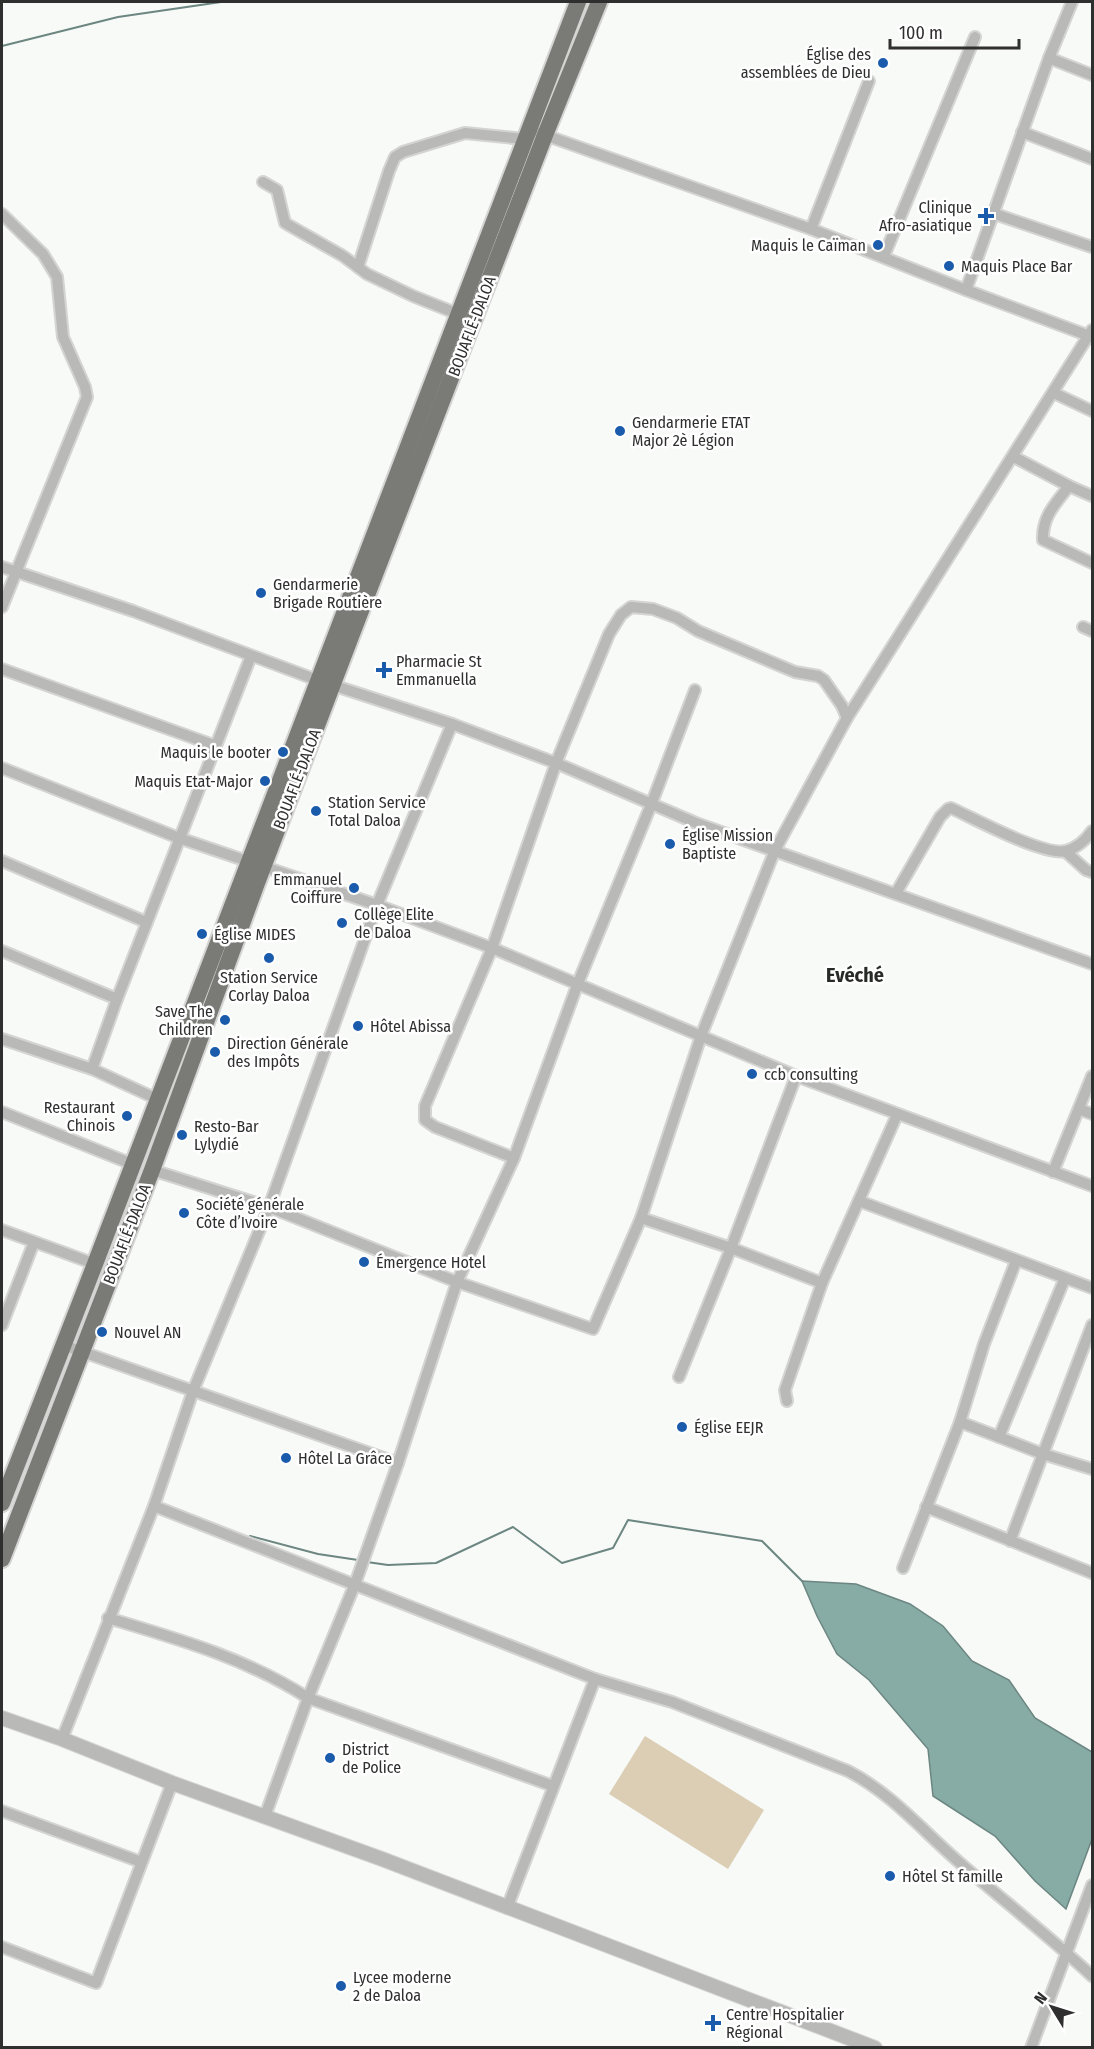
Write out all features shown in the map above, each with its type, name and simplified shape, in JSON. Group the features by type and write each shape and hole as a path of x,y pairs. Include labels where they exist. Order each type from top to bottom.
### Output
{"highway":[{"name":"BOUAFLÉ-DALOA","path":"325,683 458,314 578,2"},
{"name":"BOUAFLÉ-DALOA","path":"2,1503 132,1164 256,863 325,683 599,2"},
{"name":"BOUAFLÉ-DALOA","path":"2,1559 152,1170 256,863"}],"street":[{"path":"966,290 1049,58 1072,2"},
{"path":"884,256 975,37"},
{"path":"1049,58 1092,75"},
{"path":"811,229 869,81"},
{"path":"1022,132 1092,159"},
{"path":"152,1170 269,1207 457,1282 593,1329 640,1218 701,1036 776,850 847,718 1092,334 966,290 811,229 545,135 465,133 413,148 395,157 358,267"},
{"path":"263,182 277,190 285,223 343,256 367,274 458,314"},
{"path":"2,214 43,255 57,277 63,337 85,387 87,397 2,607"},
{"path":"995,214 1092,247"},
{"path":"1054,393 1092,411"},
{"path":"1014,457 1092,496"},
{"path":"1068,486 1043,526 1043,540 1092,563"},
{"path":"2,567 134,611 325,683 452,724 556,763 651,805 1092,964"},
{"path":"514,1158 435,1127 425,1120 425,1106 492,948 556,763 609,634 621,615 631,607 653,609 677,618 698,631 795,672 818,676 824,680 842,706 847,718"},
{"path":"92,1069 146,922 251,656"},
{"path":"2,669 216,746"},
{"path":"265,1816 308,1698 355,1584 398,1463 457,1282 514,1158 578,983 695,690"},
{"path":"62,1739 154,1506 193,1391 269,1207 377,905 452,724"},
{"path":"2,768 179,838 377,905 492,948 796,1076 1092,1186"},
{"path":"896,893 940,817 951,808 1051,850 1065,851 1077,846 1092,831"},
{"path":"1065,851 1086,870 1092,872"},
{"path":"2,861 146,922"},
{"path":"2,951 117,999"},
{"path":"2,1039 92,1069 158,1099"},
{"path":"678,1377 731,1248 796,1076"},
{"path":"1053,1172 1092,1076"},
{"path":"1079,1109 1092,1114"},
{"path":"2,1112 132,1164"},
{"path":"787,1401 785,1390 822,1283 897,1114"},
{"path":"858,1201 1092,1288"},
{"path":"640,1218 731,1248 822,1283"},
{"path":"2,1230 95,1264"},
{"path":"2,1325 34,1242"},
{"path":"903,1568 960,1422 984,1344 1016,1261"},
{"path":"999,1437 1065,1278"},
{"path":"1011,1541 1092,1325"},
{"path":"63,1345 398,1463"},
{"path":"960,1422 1043,1454 1092,1469"},
{"path":"154,1506 595,1679 683,1706 814,1756 864,1779 1092,1976"},
{"path":"926,1507 1092,1573"},
{"path":"108,1618 169,1636 244,1663 278,1678 308,1698 553,1786"},
{"path":"507,1908 595,1679"},
{"path":"2,1718 62,1739 172,1783 382,1859 875,2048"},
{"path":"2,1947 96,1983 172,1783"},
{"path":"2,1811 141,1862"},
{"path":"1031,2048 1092,1885"}],"shaded area":[{"path":"645,1736 764,1810 728,1869 609,1794"}],"water":[{"path":"802,1581 856,1584 910,1604 943,1626 972,1661 1009,1680 1035,1718 1092,1752 1092,1839 1066,1909 1035,1881 995,1836 933,1796 928,1749 869,1680 837,1654"}],"waterway":[{"path":"2,46 118,17 221,2"},
{"path":"367,1562 388,1565 436,1563 513,1527 562,1563 613,1548 628,1520 762,1541 802,1581"},
{"path":"250,1536 318,1554 358,1560"}],"place":[{"name":"Église des assemblées de Dieu","path":"883,63"},
{"name":"Clinique Afro-asiatique","path":"986,216"},
{"name":"Maquis le Caïman","path":"878,245"},
{"name":"Maquis Place Bar","path":"949,266"},
{"name":"Gendarmerie ETAT Major 2è Légion","path":"620,431"},
{"name":"Gendarmerie Brigade Routière","path":"261,593"},
{"name":"Pharmacie St Emmanuella","path":"384,670"},
{"name":"Maquis le booter","path":"283,752"},
{"name":"Maquis Etat-Major","path":"265,781"},
{"name":"Station Service Total Daloa","path":"316,811"},
{"name":"Église Mission Baptiste","path":"670,844"},
{"name":"Emmanuel Coiffure","path":"354,888"},
{"name":"Collège Elite de Daloa","path":"342,923"},
{"name":"Église MIDES","path":"202,934"},
{"name":"Station Service Corlay Daloa","path":"269,958"},
{"name":"Save The Children","path":"225,1020"},
{"name":"Hôtel Abissa","path":"358,1026"},
{"name":"Direction Générale des Impôts","path":"215,1052"},
{"name":"ccb consulting","path":"752,1074"},
{"name":"Restaurant Chinois","path":"127,1116"},
{"name":"Resto-Bar Lylydié","path":"182,1135"},
{"name":"Société générale Côte d’Ivoire","path":"184,1213"},
{"name":"Émergence Hotel","path":"364,1262"},
{"name":"Nouvel AN","path":"102,1332"},
{"name":"Église EEJR","path":"682,1427"},
{"name":"Hôtel La Grâce","path":"286,1458"},
{"name":"District de Police","path":"330,1758"},
{"name":"Hôtel St famille","path":"890,1876"},
{"name":"Lycee moderne 2 de Daloa","path":"341,1986"},
{"name":"Centre Hospitalier Régional","path":"713,2023"}],"district":[{"name":"Evéché","path":"855,975"}]}
